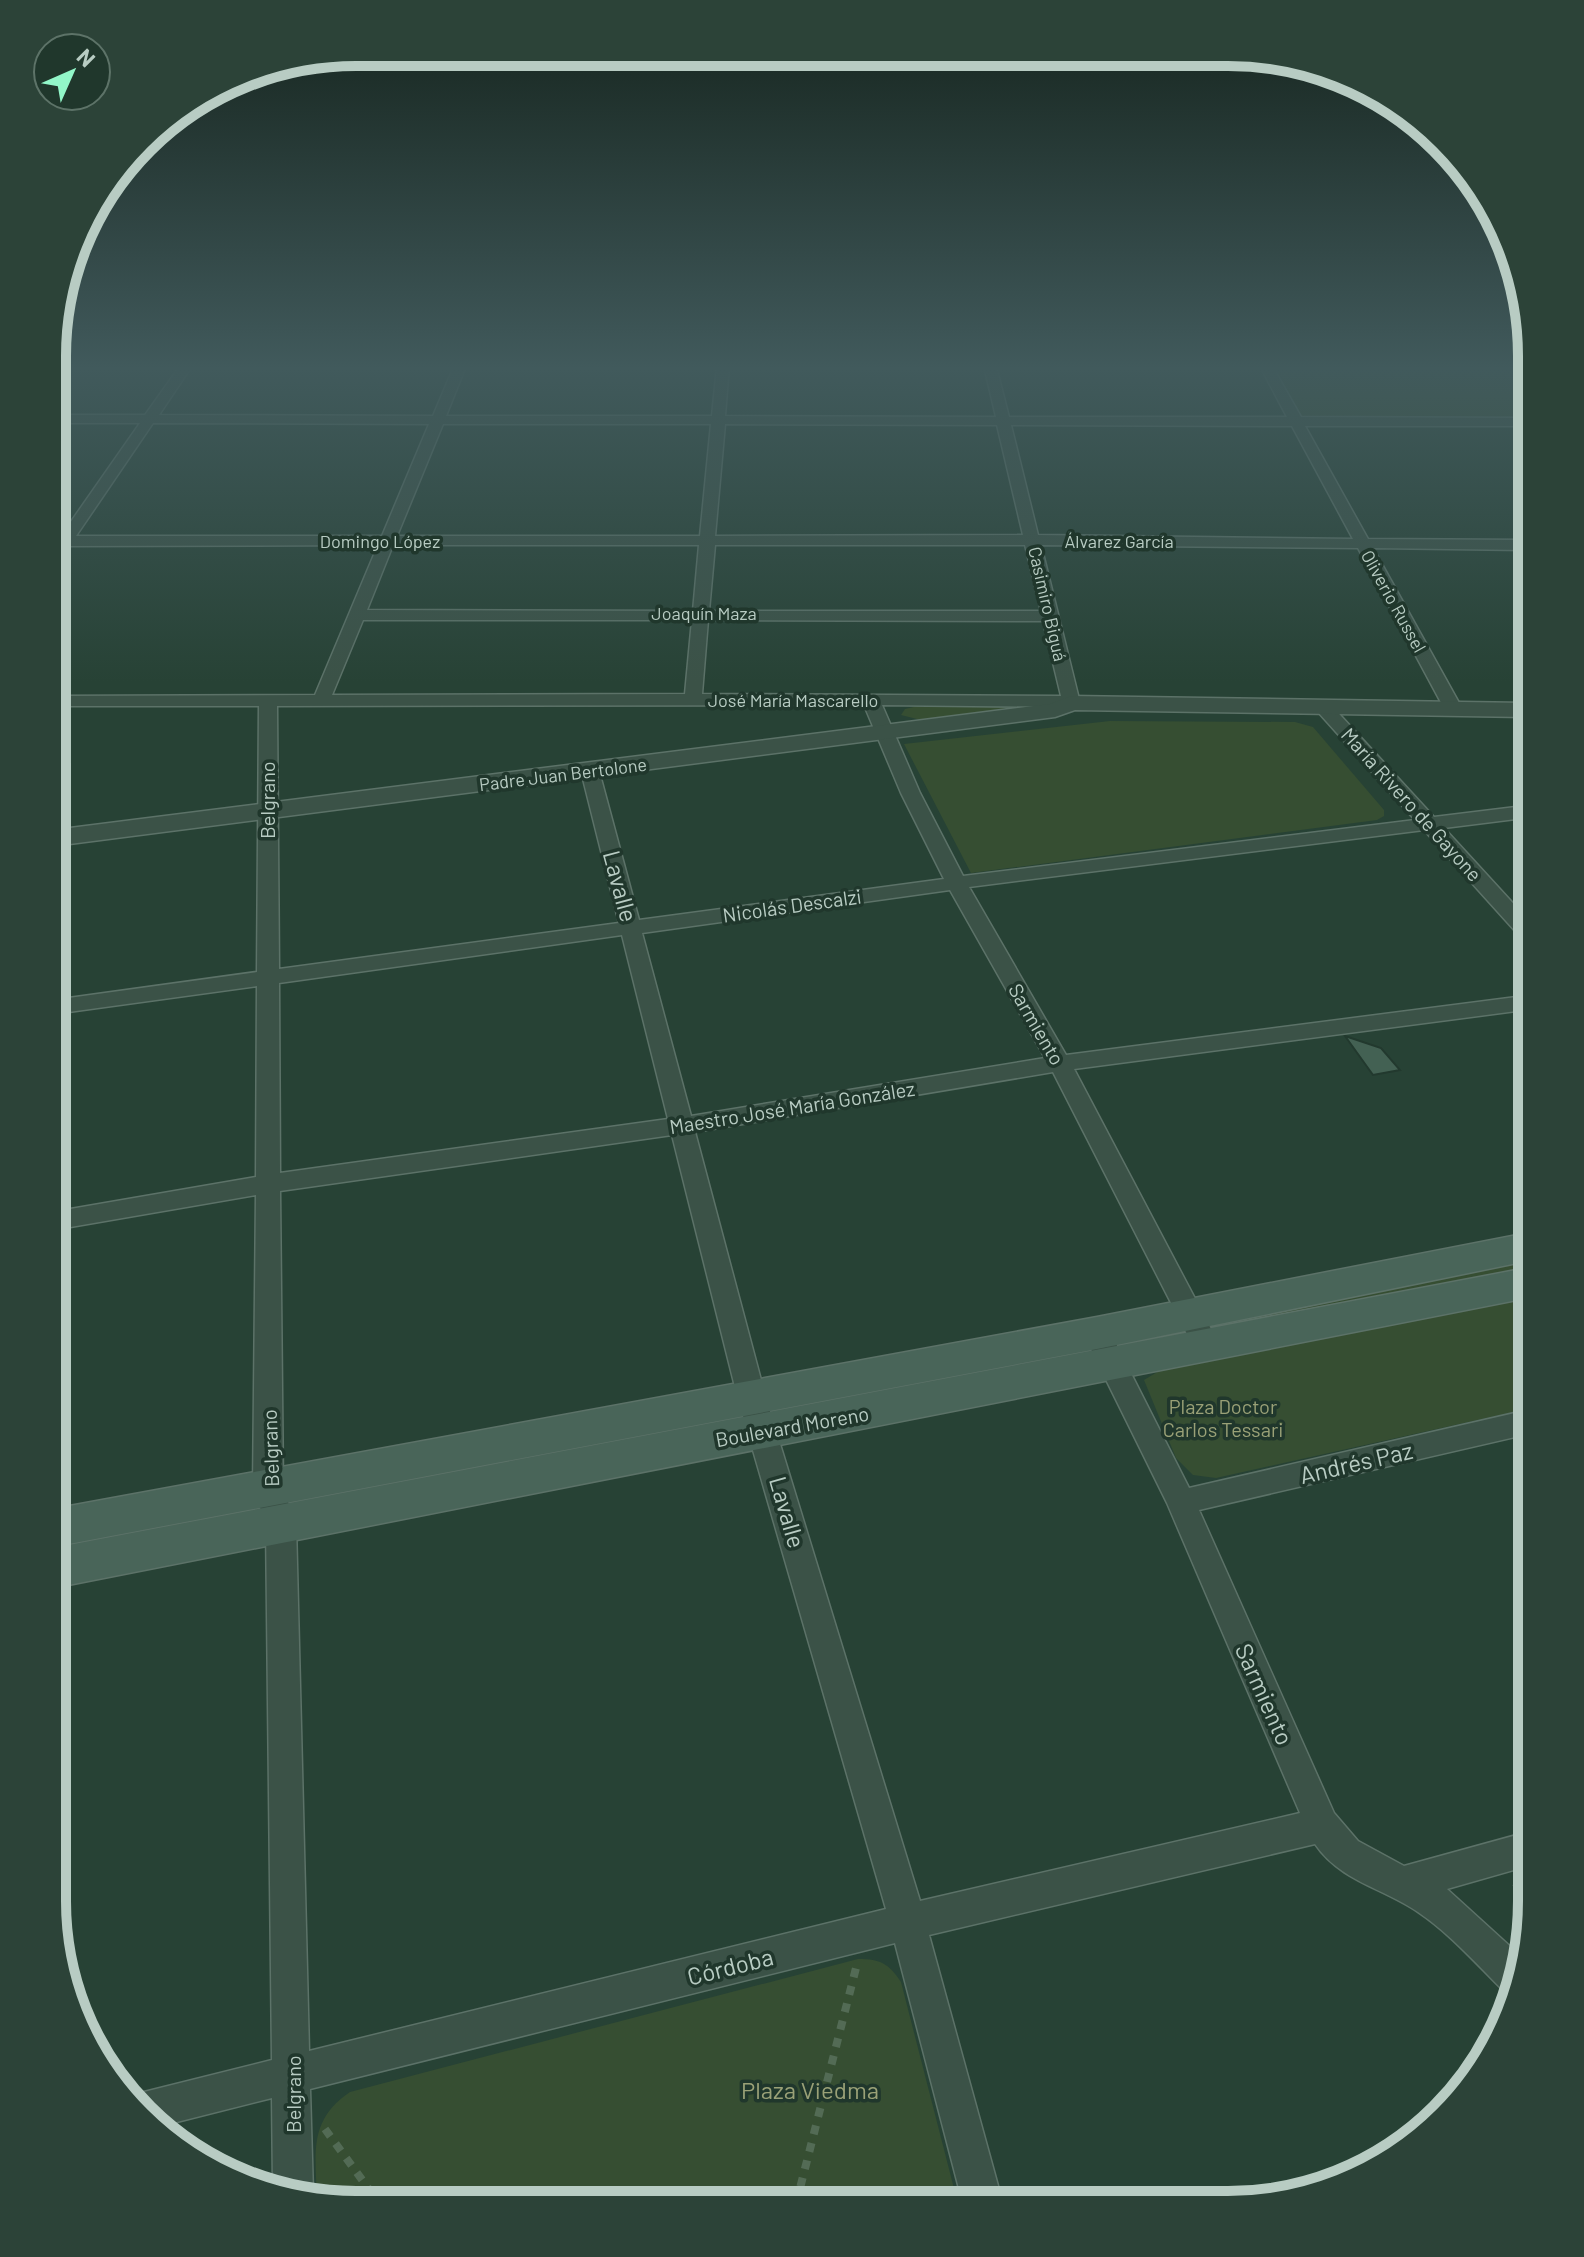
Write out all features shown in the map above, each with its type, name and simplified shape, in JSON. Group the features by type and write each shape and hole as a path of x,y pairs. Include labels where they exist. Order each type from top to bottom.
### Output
{"main road":[{"name":"Boulevard Moreno","path":"1199,1330 1518,1250"},
{"name":"Boulevard Moreno","path":"66,1527 275,1506 680,1445 758,1414 1199,1330 1518,1284"},
{"name":"Boulevard Moreno","path":"66,1564 275,1506"}],"street":[{"path":"66,533 113,471"},
{"path":"322,699 416,471"},
{"path":"693,699 714,471"},
{"name":"Casimiro Biguá","path":"1016,471 1071,703"},
{"name":"Oliverio Russel","path":"1324,471 1454,710"},
{"name":"Álvarez García","path":"706,541 1034,540 1518,545"},
{"name":"Domingo López","path":"66,541 706,541"},
{"name":"Joaquín Maza","path":"358,615 703,613 1050,616"},
{"name":"José María Mascarello","path":"66,701 1039,699 1071,703 1518,710"},
{"name":"Belgrano","path":"268,700 269,1184 275,1506 293,2080 293,2184"},
{"name":"Sarmiento","path":"871,700 883,733 956,883 1060,1063 1199,1330"},
{"name":"Padre Juan Bertolone","path":"66,836 883,733 1055,710 1071,703"},
{"name":"María Rivero de Gayone","path":"1324,708 1518,921"},
{"name":"Lavalle","path":"590,771 680,1126 758,1414 908,1922 980,2191"},
{"name":"Nicolás Descalzi","path":"66,1005 956,883 1518,813"},
{"name":"Maestro José María González","path":"66,1219 269,1184 680,1126 1060,1063 1518,1004"},
{"name":"Sarmiento","path":"1105,1348 1181,1502 1322,1825 1336,1849 1372,1872 1405,1883 1434,1901 1509,1971"},
{"name":"Andrés Paz","path":"1181,1502 1518,1424"},
{"name":"Córdoba","path":"154,2109 293,2080 865,1932 1322,1825"},
{"path":"1405,1883 1518,1852"}],"path":[{"path":"799,2191 865,1932"},
{"path":"293,2080 371,2191"}],"green space":[{"path":"918,706 1022,706 925,721 901,715 905,709"},
{"path":"1110,721 1295,722 1313,727 1384,810 1384,816 1377,820 971,873 904,744"},
{"path":"1518,1261 1518,1274 1238,1328 1231,1316"},
{"name":"Plaza Doctor Carlos Tessari","path":"1518,1300 1518,1411 1216,1478 1193,1475 1176,1458 1144,1380 1159,1371"},
{"name":"Plaza Viedma","path":"858,1959 873,1960 884,1964 901,1982 955,2191 317,2189 316,2154 320,2127 336,2103 350,2092"}],"building":[{"path":"1345,1036 1381,1048 1400,1070 1373,1075"}]}
